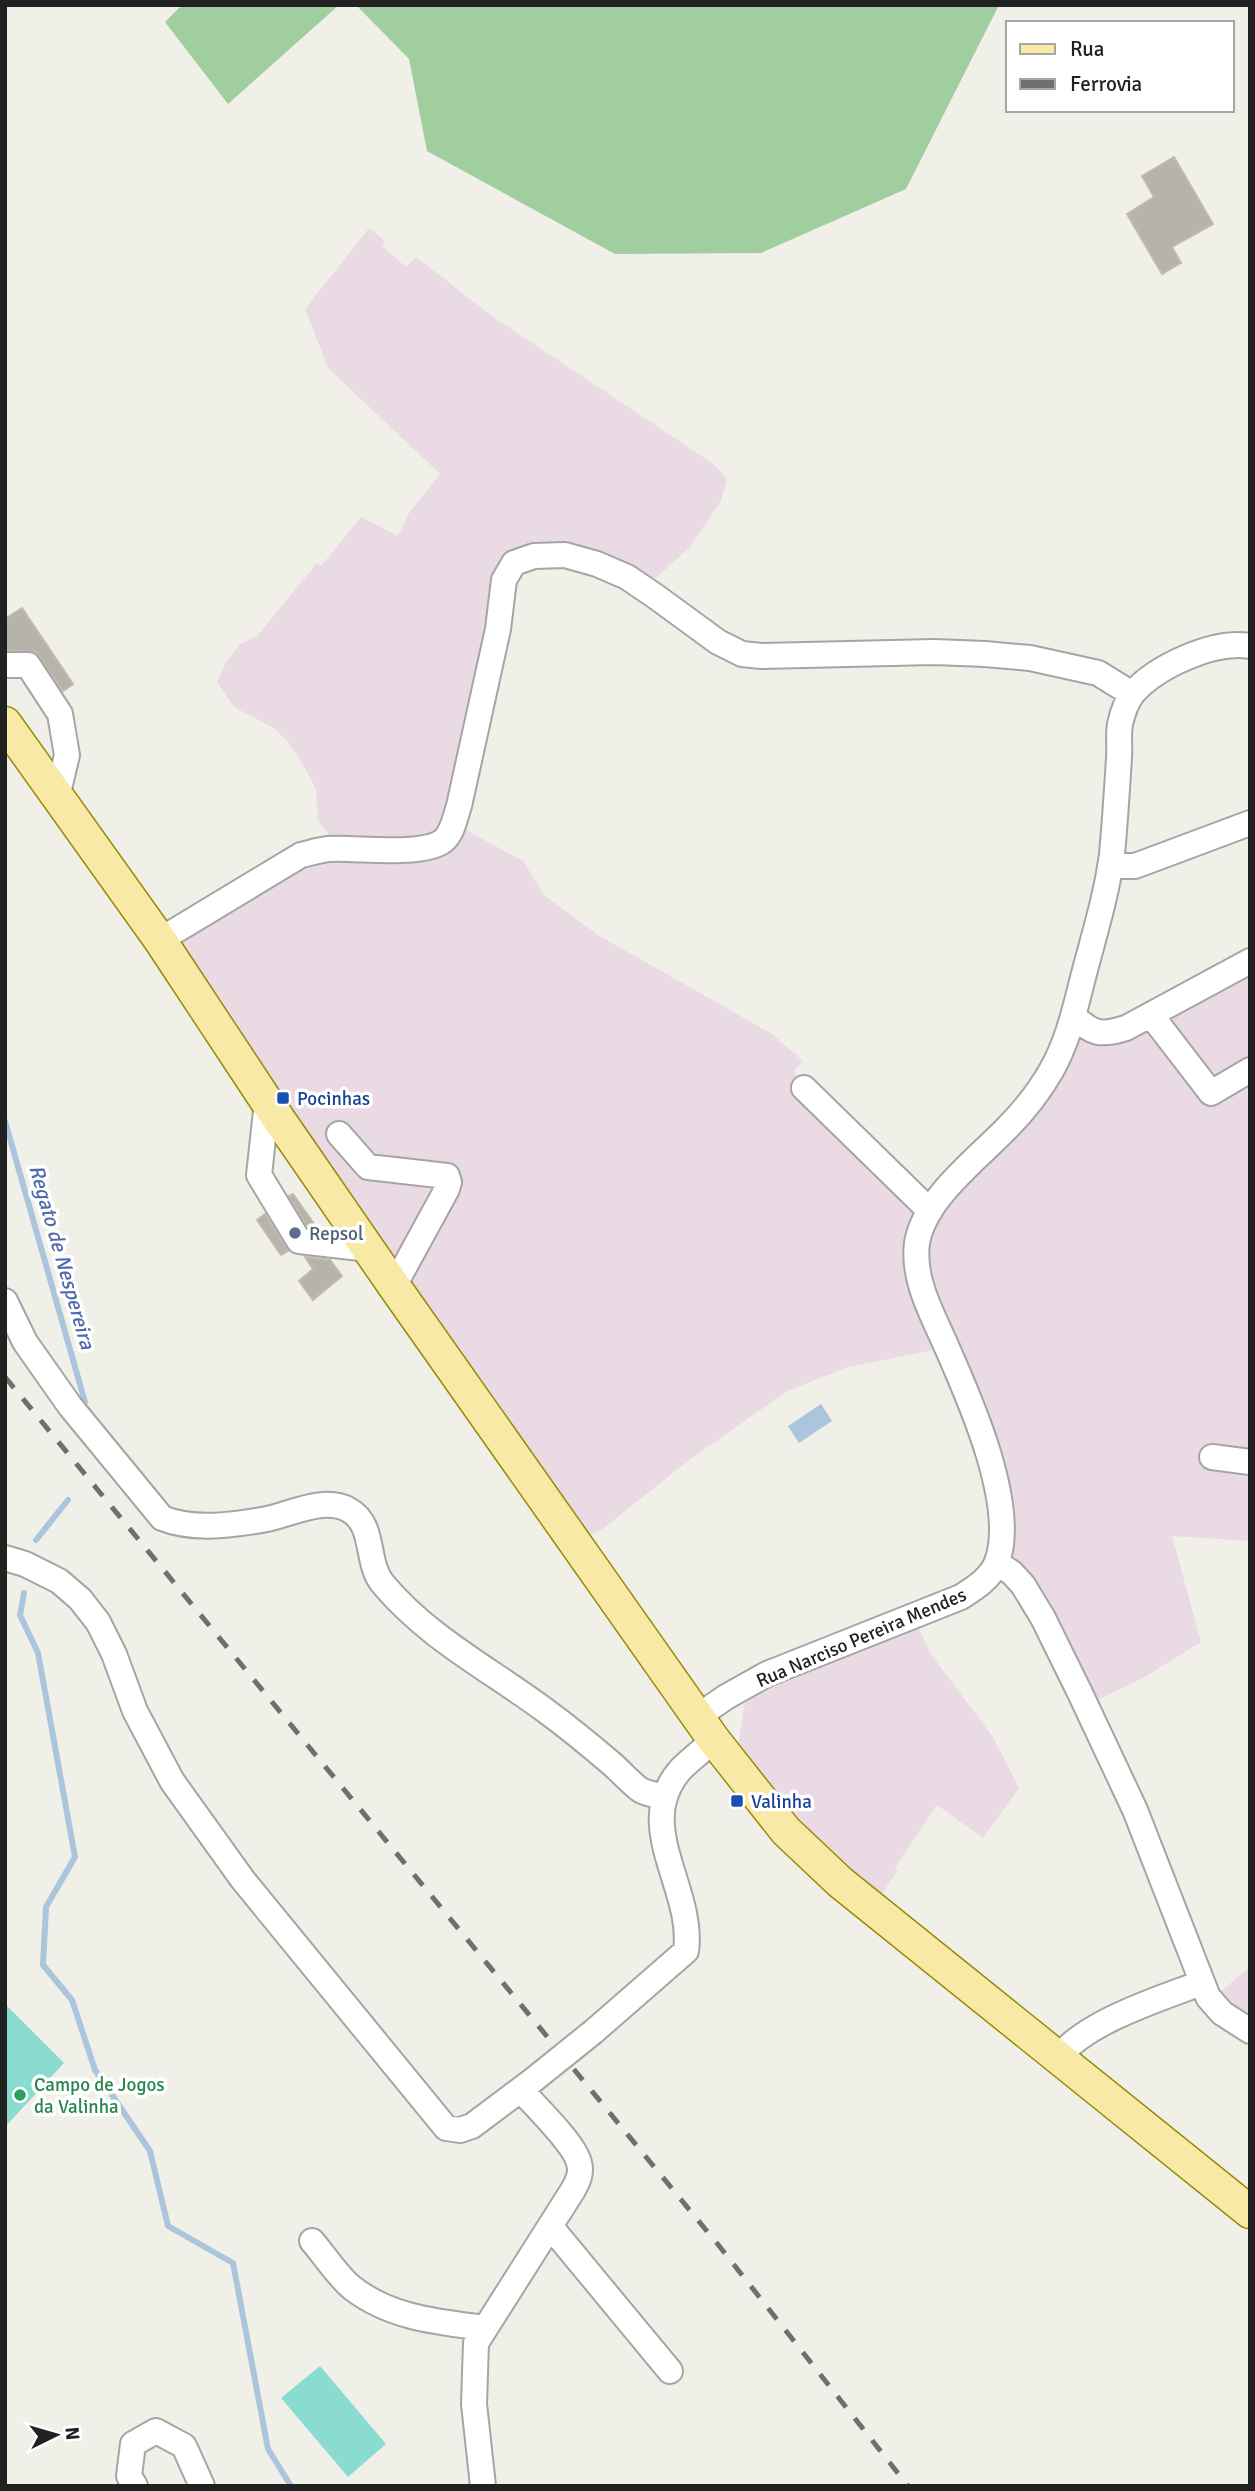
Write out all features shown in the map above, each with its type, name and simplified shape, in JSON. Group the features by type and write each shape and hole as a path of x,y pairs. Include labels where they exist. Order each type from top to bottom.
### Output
{"main road":[{"path":"5,723 160,940 267,1102 394,1286 705,1728 786,1832 840,1882 1250,2212"}],"street":[{"path":"160,940 301,855 324,849 395,851 424,847 442,841 452,829 459,806 498,629 504,580 514,563 534,556 565,555 597,564 627,577 718,642 742,654 761,656 934,652 1030,658 1098,673 1132,694"},
{"path":"1250,646 1215,646 1192,655 1155,676 1132,694 1119,727 1117,790 1106,889 1069,1031 1052,1069 1035,1095 944,1193 923,1220 917,1245 925,1298 964,1387 989,1457 1001,1509 997,1563 1023,1585 1043,1618 1074,1681 1135,1810 1208,1997 1222,2013 1250,2031"},
{"path":"5,665 28,666 60,714 67,754 57,797"},
{"path":"1110,866 1135,866 1250,823"},
{"path":"1073,1016 1090,1031 1108,1033 1126,1028 1250,961"},
{"path":"1151,1015 1211,1093 1250,1070"},
{"path":"804,1088 930,1211"},
{"path":"267,1102 259,1175 299,1241 369,1249"},
{"path":"340,1134 368,1167 447,1176 447,1189 394,1286"},
{"path":"5,1301 25,1342 70,1406 162,1518 174,1523 204,1525 241,1523 331,1505 349,1509 361,1520 369,1542 373,1566 378,1578 391,1593 459,1653 578,1735 641,1791 665,1797 661,1824 689,1932 686,1951 526,2086 472,2126 460,2130 446,2129 243,1880 172,1781 135,1711 114,1654 98,1622 80,1599 59,1581 25,1564 5,1558"},
{"path":"1212,1457 1250,1462"},
{"name":"Rua Narciso Pereira Mendes","path":"665,1797 726,1697 767,1674 961,1597 980,1585 997,1563"},
{"path":"1058,2058 1066,2047 1082,2036 1141,2005 1201,1983"},
{"path":"483,2486 474,2404 476,2343 578,2182 580,2165 572,2149 526,2086"},
{"path":"550,2226 670,2371"},
{"path":"312,2241 350,2286 373,2302 405,2316 485,2329"},
{"path":"135,2486 129,2476 133,2444 156,2431 184,2446 202,2486"}],"shaded area":[{"path":"369,228 385,241 382,246 406,267 416,257 492,316 712,463 727,478 721,501 690,547 647,586 633,574 509,562 450,821 523,861 545,896 598,935 772,1034 803,1061 795,1070 799,1093 929,1209 1040,1092 1070,1026 1102,1037 1250,964 1250,1541 1172,1536 1201,1642 1143,1678 1095,1701 1007,1562 947,1345 848,1367 787,1391 692,1458 601,1530 586,1538 180,957 186,934 296,858 331,852 328,834 318,820 316,789 302,763 275,729 234,707 217,682 225,664 239,645 258,635 317,563 321,566 361,517 398,536 409,513 440,474 328,368 305,309"},
{"path":"821,1404 832,1421 799,1443 788,1426"},
{"path":"918,1626 930,1653 993,1737 1019,1788 983,1838 937,1805 895,1868 897,1871 880,1897 794,1818 738,1745 747,1690"},
{"path":"1250,1967 1250,2013 1215,1996"},
{"name":"Campo de Jogos da Valinha","path":"5,2004 64,2063 5,2127"},
{"path":"320,2366 386,2444 348,2477 281,2398"}],"green space":[{"path":"182,5 339,5 228,104 165,22"},
{"path":"356,5 999,5 906,189 761,253 615,254 427,151 409,59"}],"building":[{"path":"1174,157 1213,224 1172,247 1181,263 1162,274 1127,214 1154,197 1142,176"},
{"path":"22,608 73,684 63,691 36,652 5,650 5,619"},
{"path":"293,1194 317,1228 308,1227 289,1196"},
{"path":"265,1214 288,1251 281,1255 257,1220"},
{"path":"305,1257 330,1260 342,1276 313,1300 299,1281 313,1269"}],"waterway":[{"name":"Regato de Nespereira","path":"5,1121 85,1402"},
{"path":"36,1540 68,1500"},
{"path":"24,1593 20,1615 38,1653 75,1857 46,1907 43,1965 72,2000 95,2070 150,2151 168,2226 233,2263 268,2449 291,2486"}],"railway":[{"path":"5,1377 720,2247 908,2486"}],"place":[{"name":"Pocinhas","path":"283,1098"},
{"name":"Repsol","path":"295,1233"},
{"name":"Valinha","path":"737,1801"},
{"name":"Campo de Jogos da Valinha","path":"20,2095"}]}
